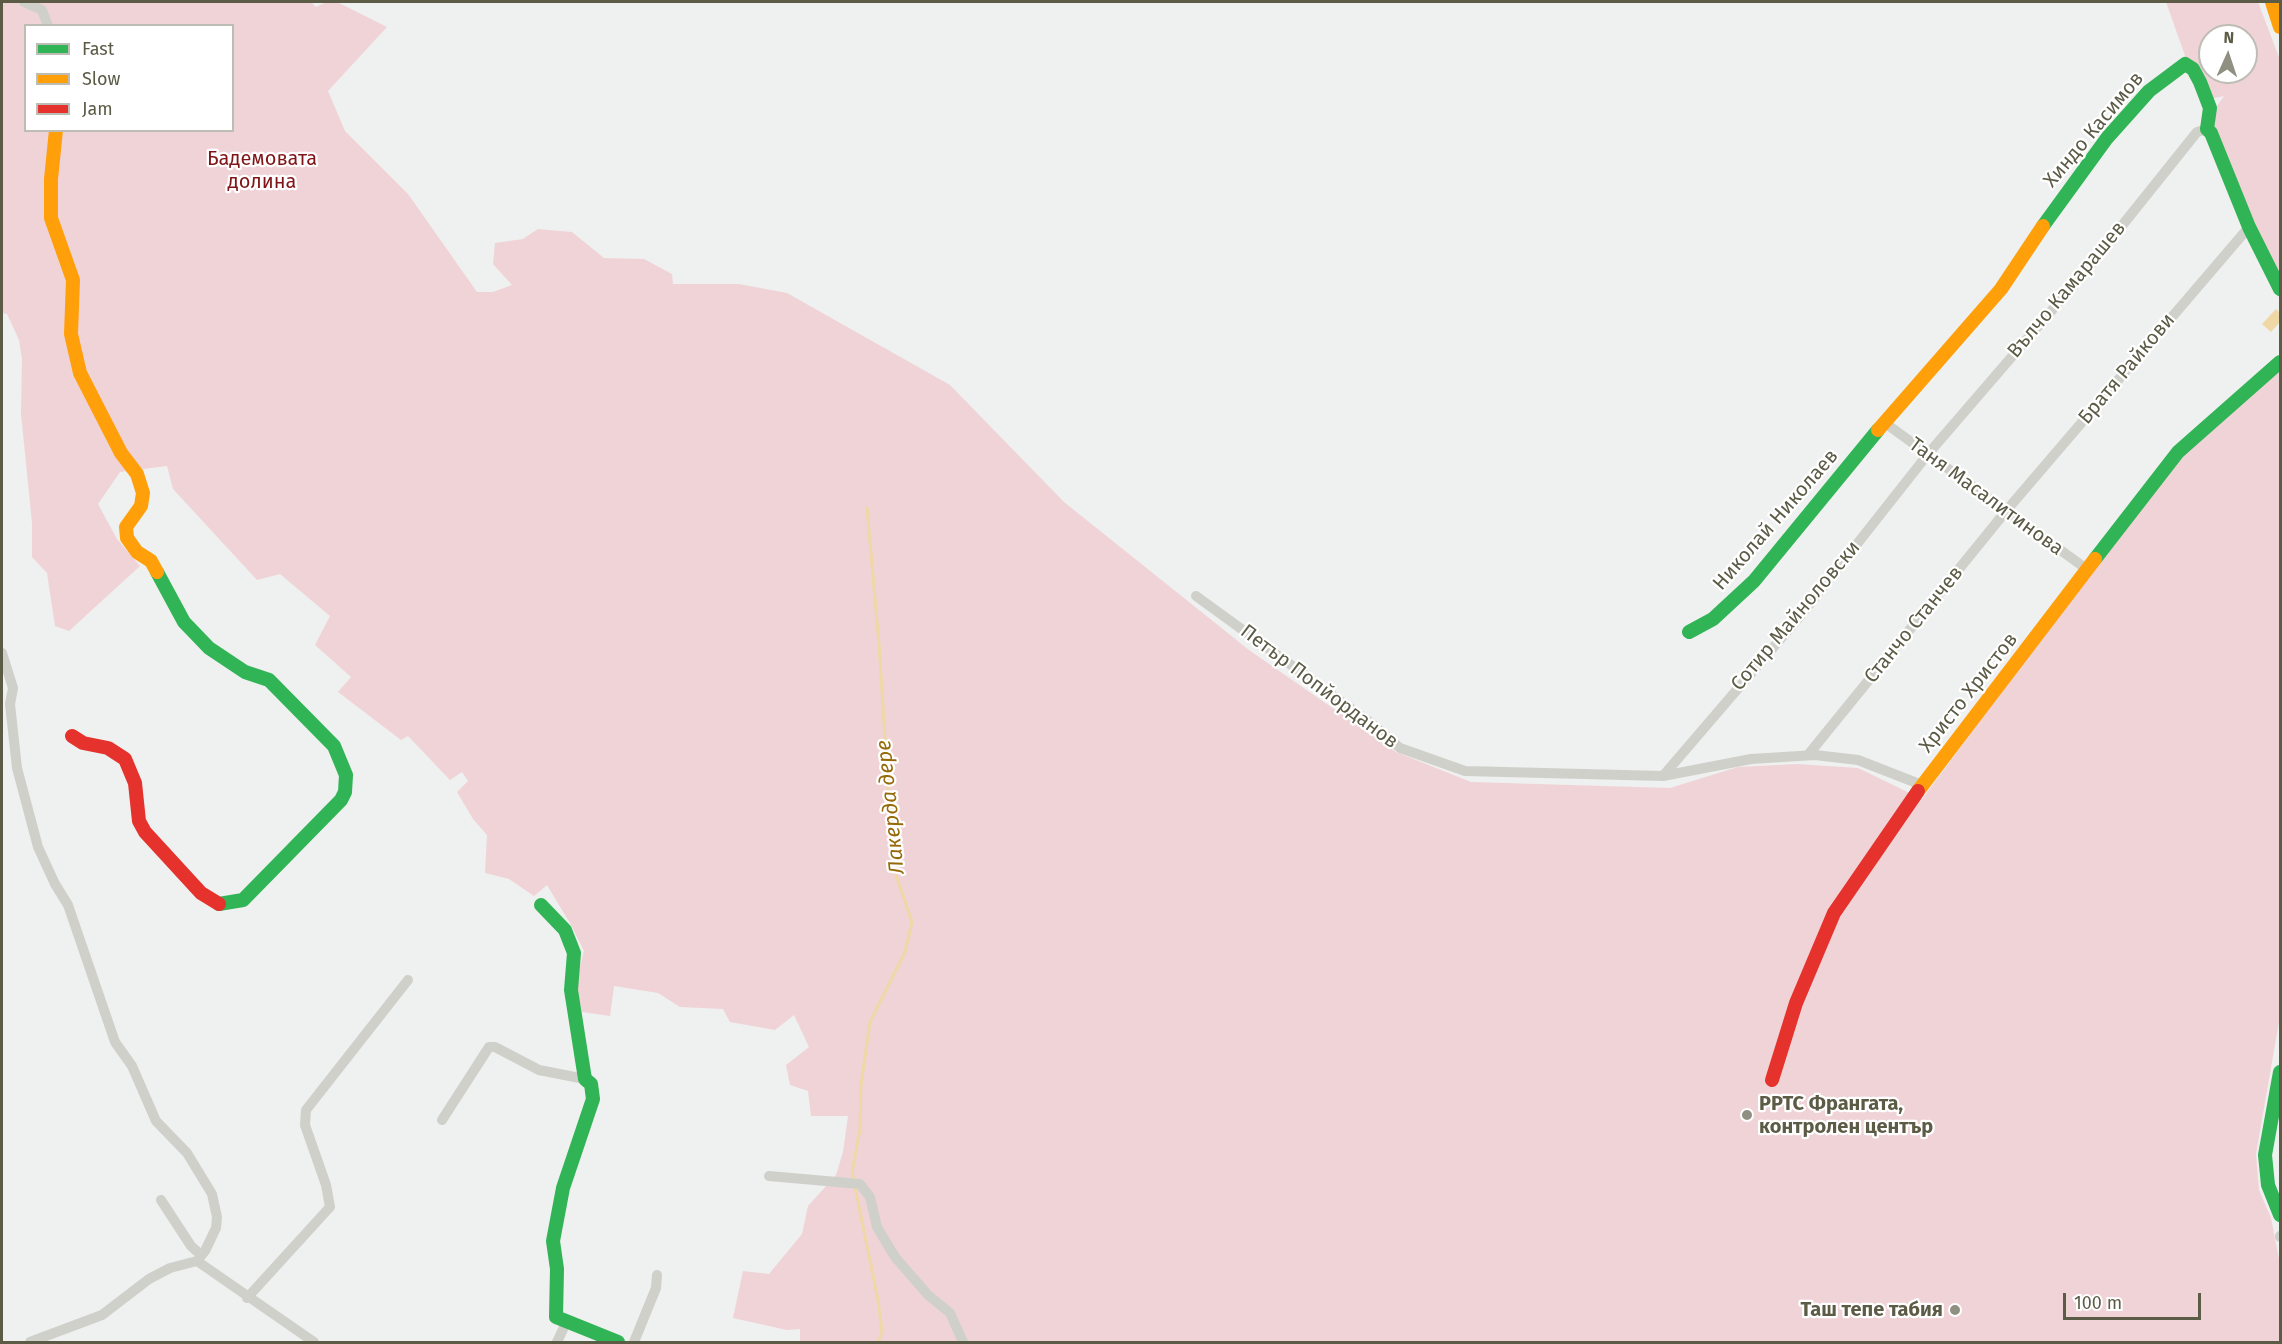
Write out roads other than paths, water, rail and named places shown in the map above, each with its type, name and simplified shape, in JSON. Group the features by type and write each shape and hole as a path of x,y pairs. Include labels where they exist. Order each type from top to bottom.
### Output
{"street":[{"path":"24,2 42,10 47,24"},
{"path":"2272,2 2280,27"},
{"name":"Хиндо Касимов","path":"1885,423 2001,289 2058,203 2107,138 2149,91 2185,64 2193,69 2200,82 2210,108 2207,129 2249,227 2280,289"},
{"name":"Вълчо Камарашев","path":"1928,454 2084,273 2197,132 2207,129"},
{"path":"56,132 51,179 51,218 73,279 71,334 80,373 121,453 137,474 143,494 141,506 126,527 127,538 137,552 152,561 184,622 209,648 245,672 269,680 334,746 346,775 345,792 341,800 243,900 231,904 215,903 201,893 145,832 139,821 135,783 125,759 108,748 83,742 72,736"},
{"name":"Братя Райкови","path":"2006,511 2249,227"},
{"name":"Христо Христов","path":"1772,1080 1796,1003 1834,913 1922,785 2178,452 2280,362"},
{"name":"Таня Масалитинова","path":"1885,423 2088,570"},
{"name":"Николай Николаев","path":"1689,632 1713,619 1754,581 1885,423"},
{"name":"Сотир Майноловски","path":"1663,776 1801,615 1928,454"},
{"name":"Станчо Станчев","path":"1808,755 2006,511"},
{"name":"Петър Попйорданов","path":"1196,596 1371,723 1400,748 1479,773 1568,772 1663,776 1751,759 1808,755 1858,760 1922,785"},
{"path":"2,653 14,688 6,707 30,823 55,884 68,905 115,1042 132,1066 156,1121 187,1153 208,1183 217,1216 216,1228 199,1258 170,1268 149,1279 102,1315 30,1342"},
{"path":"541,905 565,930 574,953 571,990 585,1078"},
{"path":"247,1298 326,1213 330,1200 304,1125 306,1110 408,980"},
{"path":"442,1120 489,1047 495,1047 539,1070 585,1078 591,1084 593,1102 563,1188 553,1241 557,1269 556,1317 566,1323 618,1342"},
{"path":"2280,1072 2265,1155 2268,1185 2280,1215"},
{"path":"769,1176 860,1184 870,1197 877,1227 895,1257 928,1295 950,1313 963,1342"},
{"path":"161,1200 199,1258 247,1298 314,1342"},
{"path":"634,1342 656,1288 657,1275"},
{"path":"557,1342 566,1323"}],"waterway":[{"name":"Лакерда дере","path":"854,1180 852,1172 860,1130 861,1085 870,1022 905,952 912,922 893,866 879,644 867,508"},
{"name":"Лакерда дере","path":"855,1187 878,1300 882,1332 878,1342"}],"place":[{"name":"РРТС Франгата, контролен център","path":"1747,1115"},
{"name":"Таш тепе табия","path":"1955,1310"}],"park label":[{"name":"Бадемовата долина","path":"262,170"}]}
